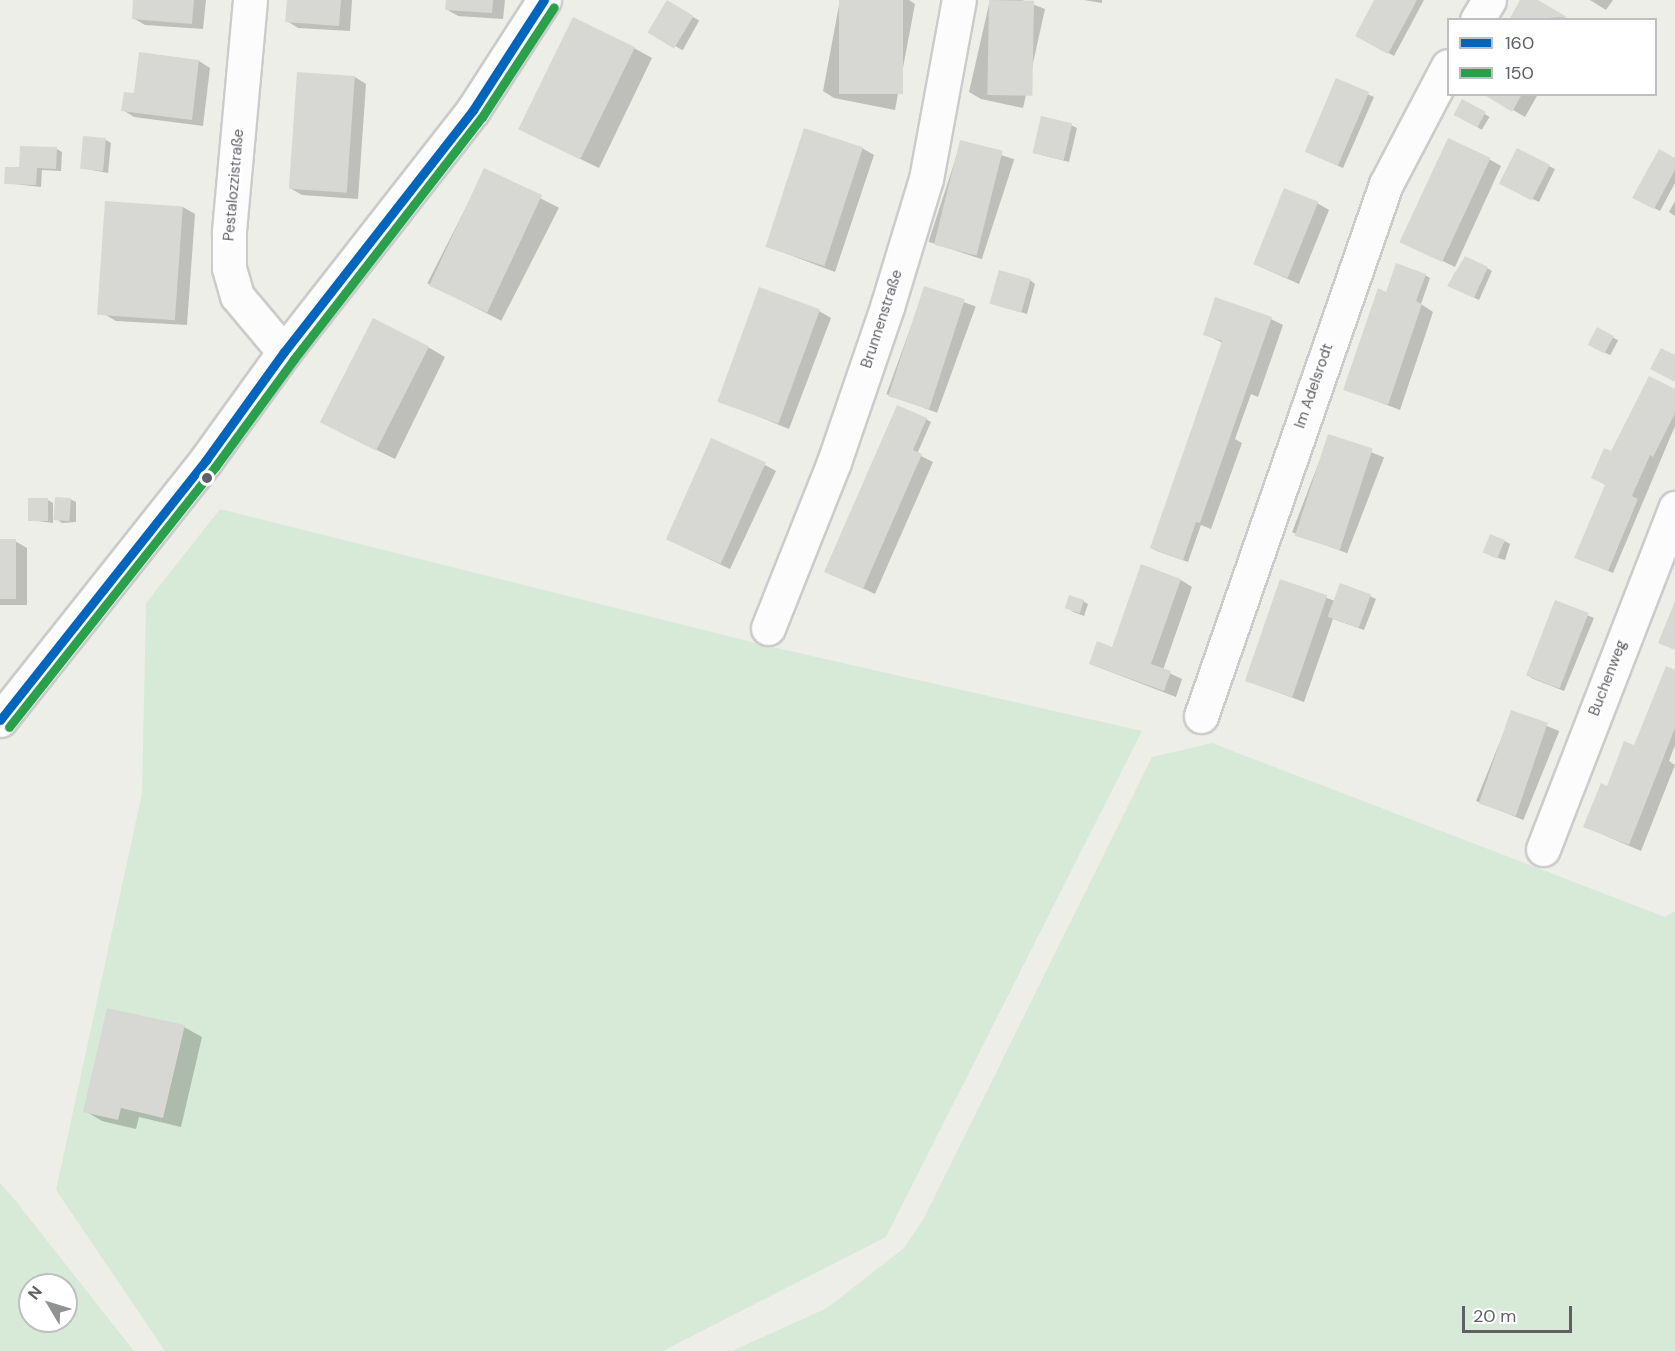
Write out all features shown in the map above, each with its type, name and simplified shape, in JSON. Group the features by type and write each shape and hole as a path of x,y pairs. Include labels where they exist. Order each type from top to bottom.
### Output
{"street":[{"name":"Pestalozzistraße","path":"250,0 228,233 229,267 237,297 284,352"},
{"path":"0,720 206,460 284,352 473,110 544,0"},
{"name":"Brunnenstraße","path":"768,628 834,462 887,307 926,179 959,0"},
{"path":"1478,18 1489,0"},
{"name":"Im Adelsrodt","path":"1201,716 1386,184 1447,70"},
{"name":"Buchenweg","path":"1543,849 1675,508"}],"green space":[{"path":"220,509 764,645 1142,731 886,1237 663,1351 165,1351 56,1190 142,793 146,603"},
{"path":"1212,743 1665,917 1675,911 1675,1351 732,1351 827,1308 904,1248 924,1218 1152,757"},
{"path":"0,1183 73,1273 18,1273 18,1333 78,1333 78,1280 134,1351 0,1351"}],"building":[{"path":"133,0 194,0 192,24 132,19"},
{"path":"287,0 341,0 339,26 285,22"},
{"path":"446,0 493,0 492,13 445,10"},
{"path":"667,0 694,16 674,49 647,33"},
{"path":"839,0 903,0 903,94 839,94"},
{"path":"989,0 1034,1 1032,96 987,95"},
{"path":"1374,0 1417,0 1388,54 1355,36"},
{"path":"1520,0 1538,0 1567,17 1548,18 1510,18"},
{"path":"573,17 635,47 580,160 518,129"},
{"path":"139,52 199,60 192,120 121,111 124,92 134,93"},
{"path":"297,72 355,76 347,193 289,189"},
{"path":"1336,78 1369,92 1338,166 1305,152"},
{"path":"1486,96 1521,96 1512,112"},
{"path":"1462,99 1486,112 1477,128 1454,115"},
{"path":"1041,116 1072,123 1064,160 1032,153"},
{"path":"804,128 863,147 824,266 765,247"},
{"path":"83,136 106,138 103,171 80,169"},
{"path":"1448,138 1491,158 1442,262 1399,242"},
{"path":"960,140 1003,151 977,255 934,245"},
{"path":"20,146 57,147 56,169 37,168 36,185 4,184 5,167 19,167"},
{"path":"1517,148 1550,165 1532,200 1499,184"},
{"path":"1659,149 1675,158 1675,170 1654,209 1632,198"},
{"path":"484,168 542,195 487,313 429,286"},
{"path":"1284,188 1318,202 1288,278 1253,264"},
{"path":"105,201 183,206 175,320 97,315"},
{"path":"1465,256 1488,267 1474,298 1447,286"},
{"path":"1396,263 1426,274 1416,301 1422,304 1388,405 1343,390 1378,288 1386,292"},
{"path":"999,270 1031,279 1021,313 989,304"},
{"path":"924,286 965,299 929,410 888,396"},
{"path":"759,287 820,309 778,424 717,402"},
{"path":"1215,297 1272,317 1200,523 1196,522 1183,560 1150,548 1222,341 1203,335"},
{"path":"373,318 429,347 376,451 320,422"},
{"path":"1597,327 1614,336 1604,354 1588,345"},
{"path":"1661,348 1675,355 1675,382 1650,369"},
{"path":"1649,376 1675,389 1675,413 1653,457 1650,455 1632,496 1638,499 1608,571 1574,558 1605,485 1591,478 1604,448 1611,451"},
{"path":"897,405 927,418 913,450 922,454 863,589 824,572"},
{"path":"1328,434 1373,449 1340,550 1295,536"},
{"path":"711,438 766,462 721,564 666,539"},
{"path":"55,497 71,498 69,521 53,520"},
{"path":"28,498 48,498 48,521 28,521"},
{"path":"1490,534 1505,540 1497,559 1483,553"},
{"path":"0,539 16,539 16,599 0,599"},
{"path":"1141,564 1181,579 1151,664 1171,671 1164,691 1089,664 1097,641 1112,647"},
{"path":"1280,579 1327,595 1292,697 1245,681"},
{"path":"1340,583 1371,594 1359,628 1328,617"},
{"path":"1069,595 1084,600 1080,613 1065,608"},
{"path":"1555,600 1589,613 1560,689 1526,676"},
{"path":"1675,601 1675,650 1658,643"},
{"path":"1666,666 1675,670 1675,728 1629,845 1583,827 1601,783 1607,786 1624,741 1634,745"},
{"path":"1511,710 1548,723 1516,816 1479,804"},
{"path":"107,1008 185,1025 163,1118 121,1108 118,1120 83,1112"}],"transit line":[{"name":"160","path":"0,720 206,460 284,352 473,110 544,0"},
{"name":"150","path":"9,727 215,467 294,359 482,117 554,7"}]}
